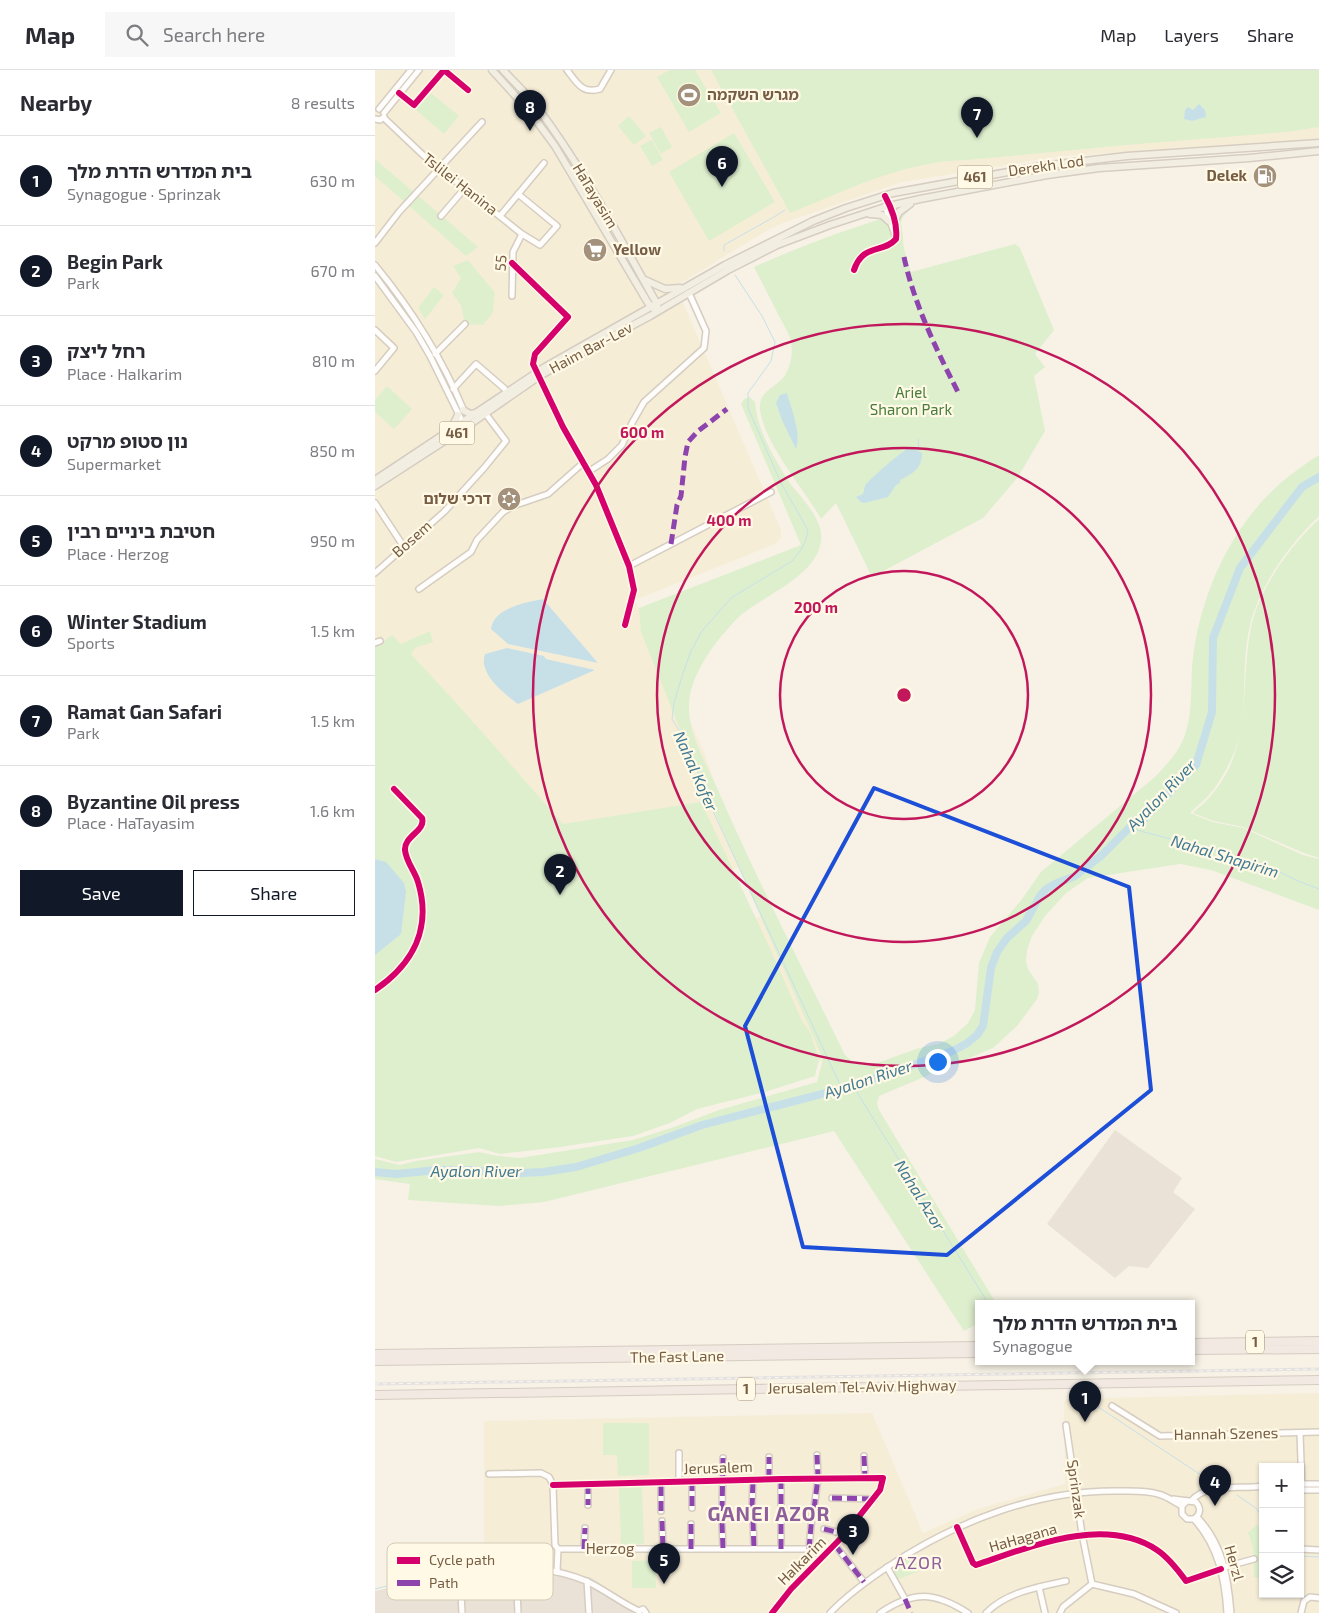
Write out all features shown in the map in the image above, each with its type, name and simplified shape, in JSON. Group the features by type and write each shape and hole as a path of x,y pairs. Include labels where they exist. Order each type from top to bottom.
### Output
{"highway":[{"name":"1","path":"1195,1343 1319,1341"},
{"path":"375,1354 975,1346"},
{"name":"1","path":"1195,1350 1319,1348"},
{"name":"The Fast Lane","path":"375,1361 975,1353"},
{"name":"Jerusalem Tel-Aviv Highway","path":"375,1395 1319,1380"}],"main road":[{"name":"HaTayasim","path":"492,70 530,112 555,146 643,295 658,311"},
{"name":"HaTayasim","path":"503,70 536,105 561,141 643,279 654,306"},
{"name":"Derekh Lod","path":"654,306 757,248 813,221 885,196 1006,171 1071,162 1127,156 1319,143"},
{"name":"Derekh Lod","path":"658,311 728,270 777,245 864,214 920,199 1077,171 1319,151"},
{"path":"864,214 882,215 892,221 901,210 920,199"},
{"path":"643,279 665,289 673,290 689,285"},
{"path":"635,316 643,306 643,295"},
{"name":"Haim Bar-Lev","path":"537,375 545,367 654,306"},
{"name":"Haim Bar-Lev","path":"375,480 482,413 537,375 658,311"},
{"path":"449,432 461,412 470,414 482,413"},
{"name":"Haim Bar-Lev","path":"375,486 465,423"}],"street":[{"path":"376,110 411,70"},
{"path":"376,120 381,120 399,93 419,70"},
{"path":"399,93 414,105 444,70 468,90"},
{"path":"567,70 584,89 592,91 600,89 611,70"},
{"name":"Tslilei Hanina","path":"376,110 384,115 423,156 522,234 540,245 557,226 518,194"},
{"path":"375,243 399,212 481,122"},
{"path":"499,216 544,163"},
{"path":"441,216 465,188"},
{"path":"854,270 857,261 866,253 892,243 897,238 885,196"},
{"name":"55","path":"512,296 513,252 522,234"},
{"path":"512,263 568,317 533,358 533,364 537,375 596,485 629,566 634,590 625,626"},
{"path":"375,265 420,325 436,353 453,389 465,423"},
{"path":"375,276 412,326 461,412"},
{"path":"588,472 609,460 622,444 631,423 644,402 704,348 706,331 689,293"},
{"path":"430,356 436,353 465,324"},
{"path":"375,330 394,348 375,371"},
{"path":"533,358 537,365 545,367"},
{"path":"453,389 476,364 505,389"},
{"name":"Bosem","path":"375,573 444,512 506,441 482,413"},
{"path":"419,589 471,552 477,540 503,512 513,506 548,494 583,463"},
{"path":"629,566 771,492"},
{"path":"375,503 404,547"},
{"name":"Hannah Szenes","path":"1112,1406 1160,1436 1319,1432"},
{"name":"Sprinzak","path":"1066,1425 1082,1534 1092,1584"},
{"path":"1300,1433 1301,1463"},
{"path":"679,1453 679,1482"},
{"path":"809,1549 818,1478 817,1455"},
{"path":"863,1456 865,1478"},
{"name":"Jerusalem","path":"769,1457 769,1479"},
{"name":"Jerusalem","path":"722,1511 723,1458"},
{"path":"489,1474 541,1473 549,1477 553,1485 555,1545 558,1549 557,1572"},
{"name":"Jerusalem","path":"553,1485 883,1478"},
{"name":"HaIkarim","path":"772,1613 791,1588 835,1546 874,1499 880,1490 883,1478"},
{"path":"781,1479 781,1509"},
{"name":"Jerusalem","path":"752,1508 753,1480"},
{"name":"Jerusalem","path":"692,1481 692,1508"},
{"path":"661,1482 661,1511"},
{"path":"588,1484 588,1505"},
{"path":"1304,1484 1319,1484"},
{"path":"1182,1506 1201,1492 1213,1488 1259,1487"},
{"path":"1304,1490 1319,1490"},
{"path":"830,1613 864,1582 919,1546 957,1528 1018,1506 1076,1493 1137,1491 1154,1493 1182,1506"},
{"path":"832,1498 874,1499"},
{"path":"1167,1498 1191,1501 1200,1511 1195,1518 1184,1517 1181,1511 1182,1506"},
{"name":"Herzl","path":"1195,1518 1215,1550 1223,1568 1231,1613"},
{"path":"662,1521 663,1549"},
{"path":"753,1521 754,1549"},
{"path":"781,1521 781,1549"},
{"path":"723,1523 723,1549"},
{"path":"691,1524 691,1549"},
{"path":"584,1549 585,1528"},
{"name":"HaHagana","path":"957,1528 973,1563 976,1565 1030,1547 1082,1534 1115,1535 1147,1544 1167,1557 1186,1581 1254,1559"},
{"name":"HaIkarim","path":"824,1529 845,1534"},
{"path":"835,1546 864,1582"},
{"name":"Herzog","path":"558,1549 809,1549 824,1556"},
{"path":"1304,1549 1319,1550"},
{"path":"887,1567 905,1599"},
{"name":"Herzl","path":"1223,1568 1227,1613"},
{"path":"553,1571 587,1581 639,1612 643,1609 646,1613"},
{"path":"587,1581 589,1613"},
{"path":"986,1613 1010,1596 1066,1581"},
{"path":"1060,1613 1063,1606 1092,1584 1134,1594 1176,1613"},
{"path":"1039,1587 1045,1613"},
{"path":"880,1613 905,1599 930,1596 943,1598 968,1613"},
{"path":"1301,1613 1304,1601 1307,1598 1319,1598"},
{"path":"461,1600 462,1613"},
{"path":"517,1600 518,1613"}],"highlighted area":[{"path":"874,788 1129,887 1151,1090 947,1255 803,1247 745,1026"}],"shaded area":[{"path":"375,70 1319,70 1319,141 1062,156 902,182 783,223 766,231 676,286 781,530 781,538 775,544 635,600 703,750 731,828 752,865 729,870 751,920 772,912 839,1057 725,1084 375,1151"},
{"path":"1115,1130 1182,1178 1173,1192 1195,1209 1148,1268 1129,1266 1115,1278 1047,1224"},
{"name":"AZOR","path":"1319,1393 1319,1613 643,1613 592,1578 553,1572 553,1543 484,1543 484,1421 872,1413 923,1533 978,1509 1065,1484 1064,1402 1066,1399"},
{"path":"553,1569 592,1578 643,1613 375,1613 375,1591 387,1588 387,1600 553,1600"}],"green space":[{"name":"מגרש השקמה","path":"670,70 695,70 721,113 689,132 657,77"},
{"path":"711,70 1319,70 1319,127 1287,132 1126,145 921,165 854,186 790,213"},
{"path":"431,93 459,116 444,134 416,110"},
{"path":"629,116 646,136 634,145 618,126"},
{"path":"661,127 672,147 661,154 649,133"},
{"path":"734,133 775,202 709,241 669,172"},
{"path":"652,140 663,160 652,166 640,146"},
{"path":"375,159 478,247 466,256 375,176"},
{"name":"Ariel Sharon Park","path":"910,210 903,217 901,223 904,250 911,272 1015,244 1020,248 1054,330 1035,354 1045,367 1034,376 1045,431 1018,477 983,518 872,577 836,503 821,519 786,466 763,423 760,410 761,399 786,374 790,364 792,348 790,338 754,267 831,236"},
{"path":"468,260 495,293 493,312 483,325 465,324 461,305 452,293 461,278 453,266"},
{"path":"434,287 444,295 425,319 418,308"},
{"path":"387,386 412,409 394,429 375,412 375,400"},
{"path":"750,397 755,402 762,432 771,451 787,479 815,516 821,532 821,541 817,553 801,574 742,614 714,646 699,670 692,687 689,704 691,726 694,737 748,857 845,1055 854,1063 869,1066 916,1049 938,1044 954,1036 968,1023 975,1010 979,963 990,937 1022,899 1041,872 1156,776 1174,755 1181,745 1187,729 1194,650 1198,628 1204,606 1221,563 1244,524 1258,506 1274,489 1319,455 1319,516 1278,564 1262,592 1251,621 1246,646 1242,723 1236,748 1213,790 1190,813 1213,822 1243,828 1303,855 1319,859 1319,910 1211,870 1180,864 1088,878 1066,893 1045,916 1032,936 1027,950 1026,961 1028,969 1038,984 1039,993 1037,999 1017,1026 993,1048 879,1096 877,1103 879,1110 994,1300 975,1300 975,1325 964,1331 834,1131 544,1202 499,1206 408,1200 410,1184 375,1179 375,1159 400,1165 479,1152 520,1158 633,1140 719,1110 817,1082 823,1059 698,774 641,632 639,608 801,545 741,404 744,399"},
{"path":"1319,519 1319,858 1243,827 1214,821 1193,813 1205,802 1222,780 1233,759 1243,716 1248,647 1252,623 1262,595 1278,567 1308,529"},
{"path":"430,631 433,642 415,648 411,654 563,824 701,802 802,1021 810,1032 819,1059 815,1076 765,1092 697,1109 670,1123 633,1136 500,1154 479,1148 396,1162 375,1156 375,645 380,644 392,635 401,644"},
{"path":"603,1423 649,1423 649,1475 618,1476 617,1455 603,1455"},
{"path":"642,1487 644,1544 621,1545 619,1488"},
{"path":"1257,1524 1259,1527 1259,1578 1254,1577 1253,1547 1248,1533"},
{"path":"913,1555 919,1571 897,1580 891,1569"},
{"path":"655,1560 656,1588 632,1588 632,1561"}],"water":[{"path":"1199,104 1205,110 1206,117 1192,121 1184,119 1185,110 1188,107 1193,110"},
{"path":"787,393 797,429 796,449 776,403 780,395"},
{"path":"911,447 922,453 922,459 912,473 900,480 900,483 896,485 888,497 864,503 856,497 863,494 867,483 879,472"},
{"path":"543,599 598,663 508,644 491,629 493,622 504,611 520,604"},
{"path":"507,648 595,670 518,704 494,683 485,669 485,654"},
{"path":"375,859 386,862 404,883 406,892 401,934 375,955"}],"waterway":[{"name":"Nahal Kofer","path":"724,251 724,245 785,210"},
{"name":"Nahal Kofer","path":"735,275 762,316 775,342 771,361 748,393 748,408 781,483 808,530 803,547 792,561 731,598 702,631 691,651 683,673 674,703 672,719 688,744 706,796 842,1089"},
{"path":"918,439 919,450"},
{"name":"Ayalon River","path":"375,1172 396,1174 437,1170 470,1170 505,1174 543,1172 576,1167 639,1148 702,1125 853,1086 950,1052 966,1044 977,1035 983,1026 991,968 997,952 1007,938 1026,921 1040,896 1046,889 1075,876 1102,855 1129,828 1142,821 1196,765 1212,712 1213,638 1240,568 1302,487 1319,477"},
{"name":"Nahal Shapirim","path":"1129,828 1261,863 1319,889"},
{"name":"Nahal Azor","path":"853,1086 986,1300"},
{"name":"Nahal Azor","path":"1074,1391 1207,1479"},
{"name":"Nahal Azor","path":"1237,1495 1257,1509 1259,1513"},
{"name":"Nahal Azor","path":"1304,1556 1319,1557"},
{"name":"Nahal Azor","path":"375,1589 387,1586"}],"railway":[{"path":"375,1384 1319,1369"}],"marked path":[{"path":"904,257 920,310 959,394"},
{"path":"671,544 677,505 681,496 688,442 698,431 727,409"},
{"path":"814,1509 818,1478 817,1455"},
{"path":"864,1456 865,1478"},
{"path":"769,1457 769,1479"},
{"path":"722,1511 723,1458"},
{"path":"781,1479 781,1509"},
{"path":"752,1508 753,1480"},
{"path":"692,1481 692,1508"},
{"path":"661,1482 661,1511"},
{"path":"588,1484 588,1505"},
{"path":"832,1498 874,1499"},
{"path":"809,1549 812,1515"},
{"path":"662,1521 663,1549"},
{"path":"753,1521 754,1549"},
{"path":"781,1521 781,1549"},
{"path":"722,1523 723,1549"},
{"path":"691,1524 691,1549"},
{"path":"584,1549 585,1528"},
{"path":"824,1529 845,1534"},
{"path":"835,1545 864,1582"},
{"path":"905,1599 911,1613"}],"cycle path":[{"path":"399,93 414,105 444,70 468,90"},
{"path":"854,270 858,262 868,252 891,244 896,239 894,217 885,196"},
{"path":"512,263 568,317 535,354 533,364 563,427 596,485 629,566 634,590 625,625"},
{"path":"375,990 400,969 409,957 421,930 423,915 418,882 407,859 405,850 408,841 421,827 422,818 394,789"},
{"path":"553,1485 883,1478 880,1490 845,1534 791,1589 772,1613"},
{"path":"957,1527 973,1563 976,1565 1043,1543 1091,1535 1114,1535 1136,1540 1157,1550 1173,1564 1186,1581 1221,1569"}],"place":[{"name":"מגרש השקמה","path":"689,95"},
{"name":"Byzantine Oil press","path":"530,131"},
{"name":"Ramat Gan Safari","path":"977,138"},
{"name":"Delek","path":"1265,176"},
{"name":"Winter Stadium","path":"722,187"},
{"name":"Yellow","path":"595,250"},
{"name":"דרכי שלום","path":"509,499"},
{"name":"Begin Park","path":"560,895"},
{"name":"בית המדרש הדרת מלך","path":"1085,1422"},
{"name":"נון סטופ מרקט","path":"1215,1506"},
{"name":"רחל ליצק","path":"853,1555"},
{"name":"חטיבת ביניים רבין","path":"664,1584"}],"district":[{"name":"GANEI AZOR","path":"769,1514"},
{"name":"AZOR","path":"919,1563"}]}
